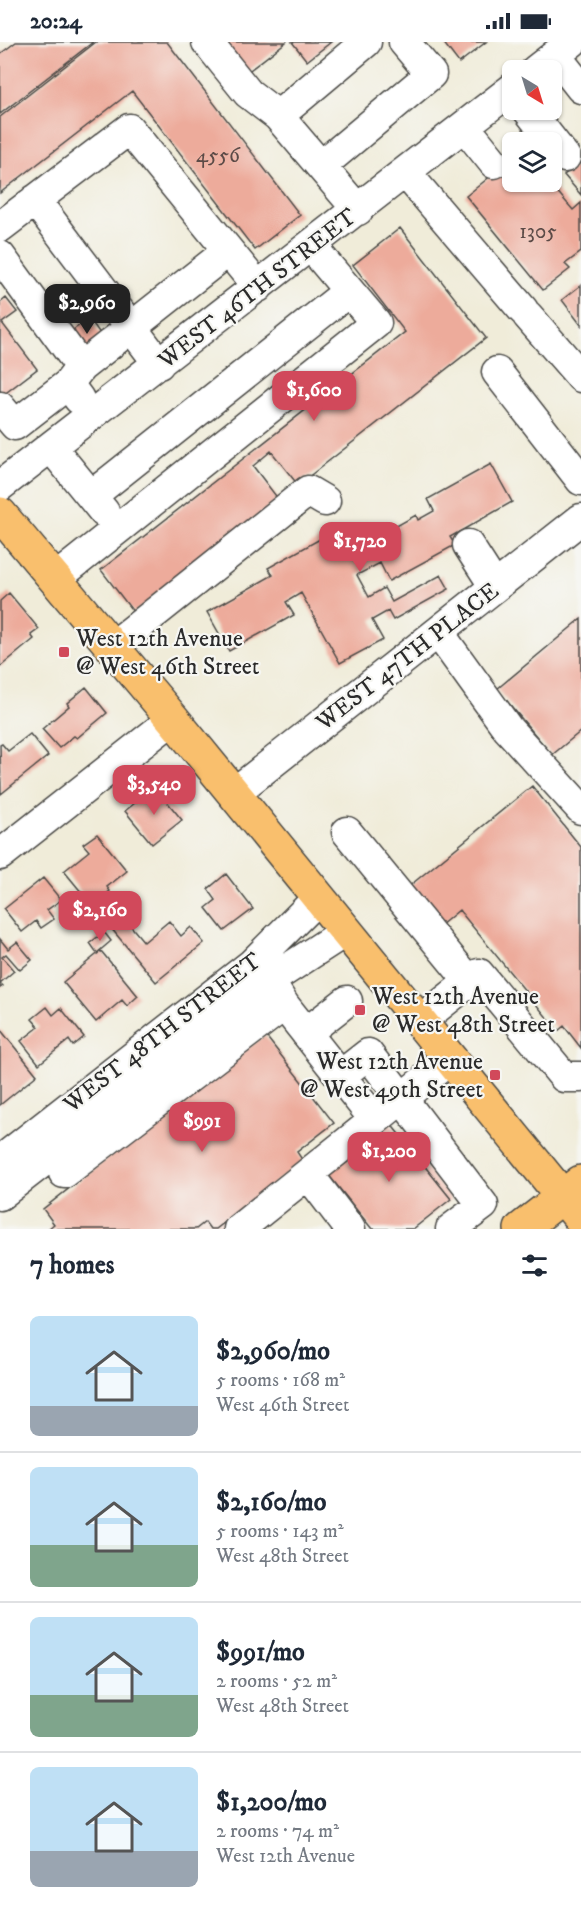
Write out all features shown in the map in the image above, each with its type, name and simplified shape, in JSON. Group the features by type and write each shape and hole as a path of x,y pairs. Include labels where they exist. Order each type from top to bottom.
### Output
{"main road":[{"path":"4,526 55,579 173,719 450,1059 575,1199 521,1229"}],"street":[{"path":"207,42 248,93 278,116 358,210"},
{"path":"278,116 366,42"},
{"path":"321,166 431,74 404,42"},
{"path":"547,54 581,88"},
{"name":"WEST 46TH STREET","path":"0,486 502,98"},
{"path":"536,120 565,157"},
{"path":"465,127 494,163"},
{"path":"0,227 129,129 258,287"},
{"path":"406,173 581,377"},
{"path":"35,200 159,364"},
{"path":"55,579 376,323 311,246"},
{"path":"0,407 15,425 131,327 228,251"},
{"path":"0,256 74,375 92,416"},
{"path":"91,496 349,291"},
{"path":"497,372 581,480"},
{"path":"51,447 117,530"},
{"path":"112,647 308,491 325,501"},
{"name":"WEST 47TH PLACE","path":"234,793 581,519"},
{"path":"468,544 495,587"},
{"path":"438,632 508,729 581,808"},
{"path":"0,855 173,719"},
{"path":"347,832 470,982"},
{"name":"WEST 48TH STREET","path":"0,1161 252,964 319,897"},
{"name":"WEST 48TH STREET","path":"0,1195 249,1002 277,993 346,931"},
{"path":"420,1021 479,974 564,1077 581,1077"},
{"path":"64,1173 277,993 375,1120"},
{"path":"306,1033 347,1001"},
{"path":"340,1076 368,1054 400,1099 483,1205 451,1229"},
{"path":"240,1229 450,1059"},
{"path":"308,1174 350,1229"}],"building":[{"path":"16,42 93,42 0,114 0,54"},
{"path":"96,42 167,42 300,215 255,250 132,91 0,193 0,117"},
{"path":"222,42 286,42 246,73"},
{"path":"292,42 331,42 307,61"},
{"path":"443,42 486,42 459,63"},
{"path":"581,162 581,195 564,175"},
{"path":"502,167 502,192 558,192 573,210 581,203 581,252 565,264 570,269 543,290 466,196"},
{"path":"400,228 486,338 298,485 271,451 253,466 279,500 134,613 101,570 405,332 353,265"},
{"path":"581,285 581,325 562,300"},
{"path":"6,298 17,312 2,323 37,369 3,395 0,391 0,303"},
{"path":"89,318 101,335 88,353 72,331"},
{"path":"491,464 512,502 450,537 455,545 389,581 380,563 357,575 369,597 384,588 392,602 441,575 449,589 393,620 388,611 372,620 383,640 340,663 301,593 286,602 294,615 229,651 207,612 273,575 268,568 329,534 332,539 351,528 361,546 416,515 418,520 434,511 428,499"},
{"path":"9,593 39,629 31,635 34,639 0,667 0,601"},
{"path":"581,619 581,731 552,755 497,689"},
{"path":"86,687 107,713 77,738 74,736 59,748 42,729 69,706 67,703"},
{"path":"30,734 48,756 1,794 0,745 2,744 8,751"},
{"path":"532,786 581,847 581,1048 564,1026 558,1031 459,910 434,931 402,892"},
{"path":"155,787 182,820 152,844 125,811"},
{"path":"97,834 127,871 107,887 110,891 92,905 64,871 89,851 83,844"},
{"path":"226,874 253,909 224,931 206,908 216,900 208,889"},
{"path":"43,878 61,900 47,910 54,919 41,928 36,921 22,932 4,909"},
{"path":"124,918 144,942 169,921 181,936 191,927 204,943 156,982 111,928"},
{"path":"104,932 111,941 97,953 90,943"},
{"path":"0,939 8,949 17,942 32,960 20,970 6,954 2,957 14,971 0,983"},
{"path":"101,951 138,996 127,1006 122,1000 96,1022 63,982"},
{"path":"47,1007 53,1015 61,1008 84,1037 73,1046 69,1040 39,1064 21,1041 39,1027 32,1019"},
{"path":"0,1029 37,1075 0,1105"},
{"path":"265,1035 334,1123 297,1152 303,1161 216,1229 210,1229 205,1222 196,1229 48,1229 54,1224 43,1209"},
{"path":"390,1123 451,1199 413,1229 372,1229 327,1173"}],"place":[{"name":"West 12th Avenue @ West 46th Street","path":"64,652"},
{"name":"West 12th Avenue @ West 48th Street","path":"360,1010"},
{"name":"West 12th Avenue @ West 49th Street","path":"495,1075"}]}
